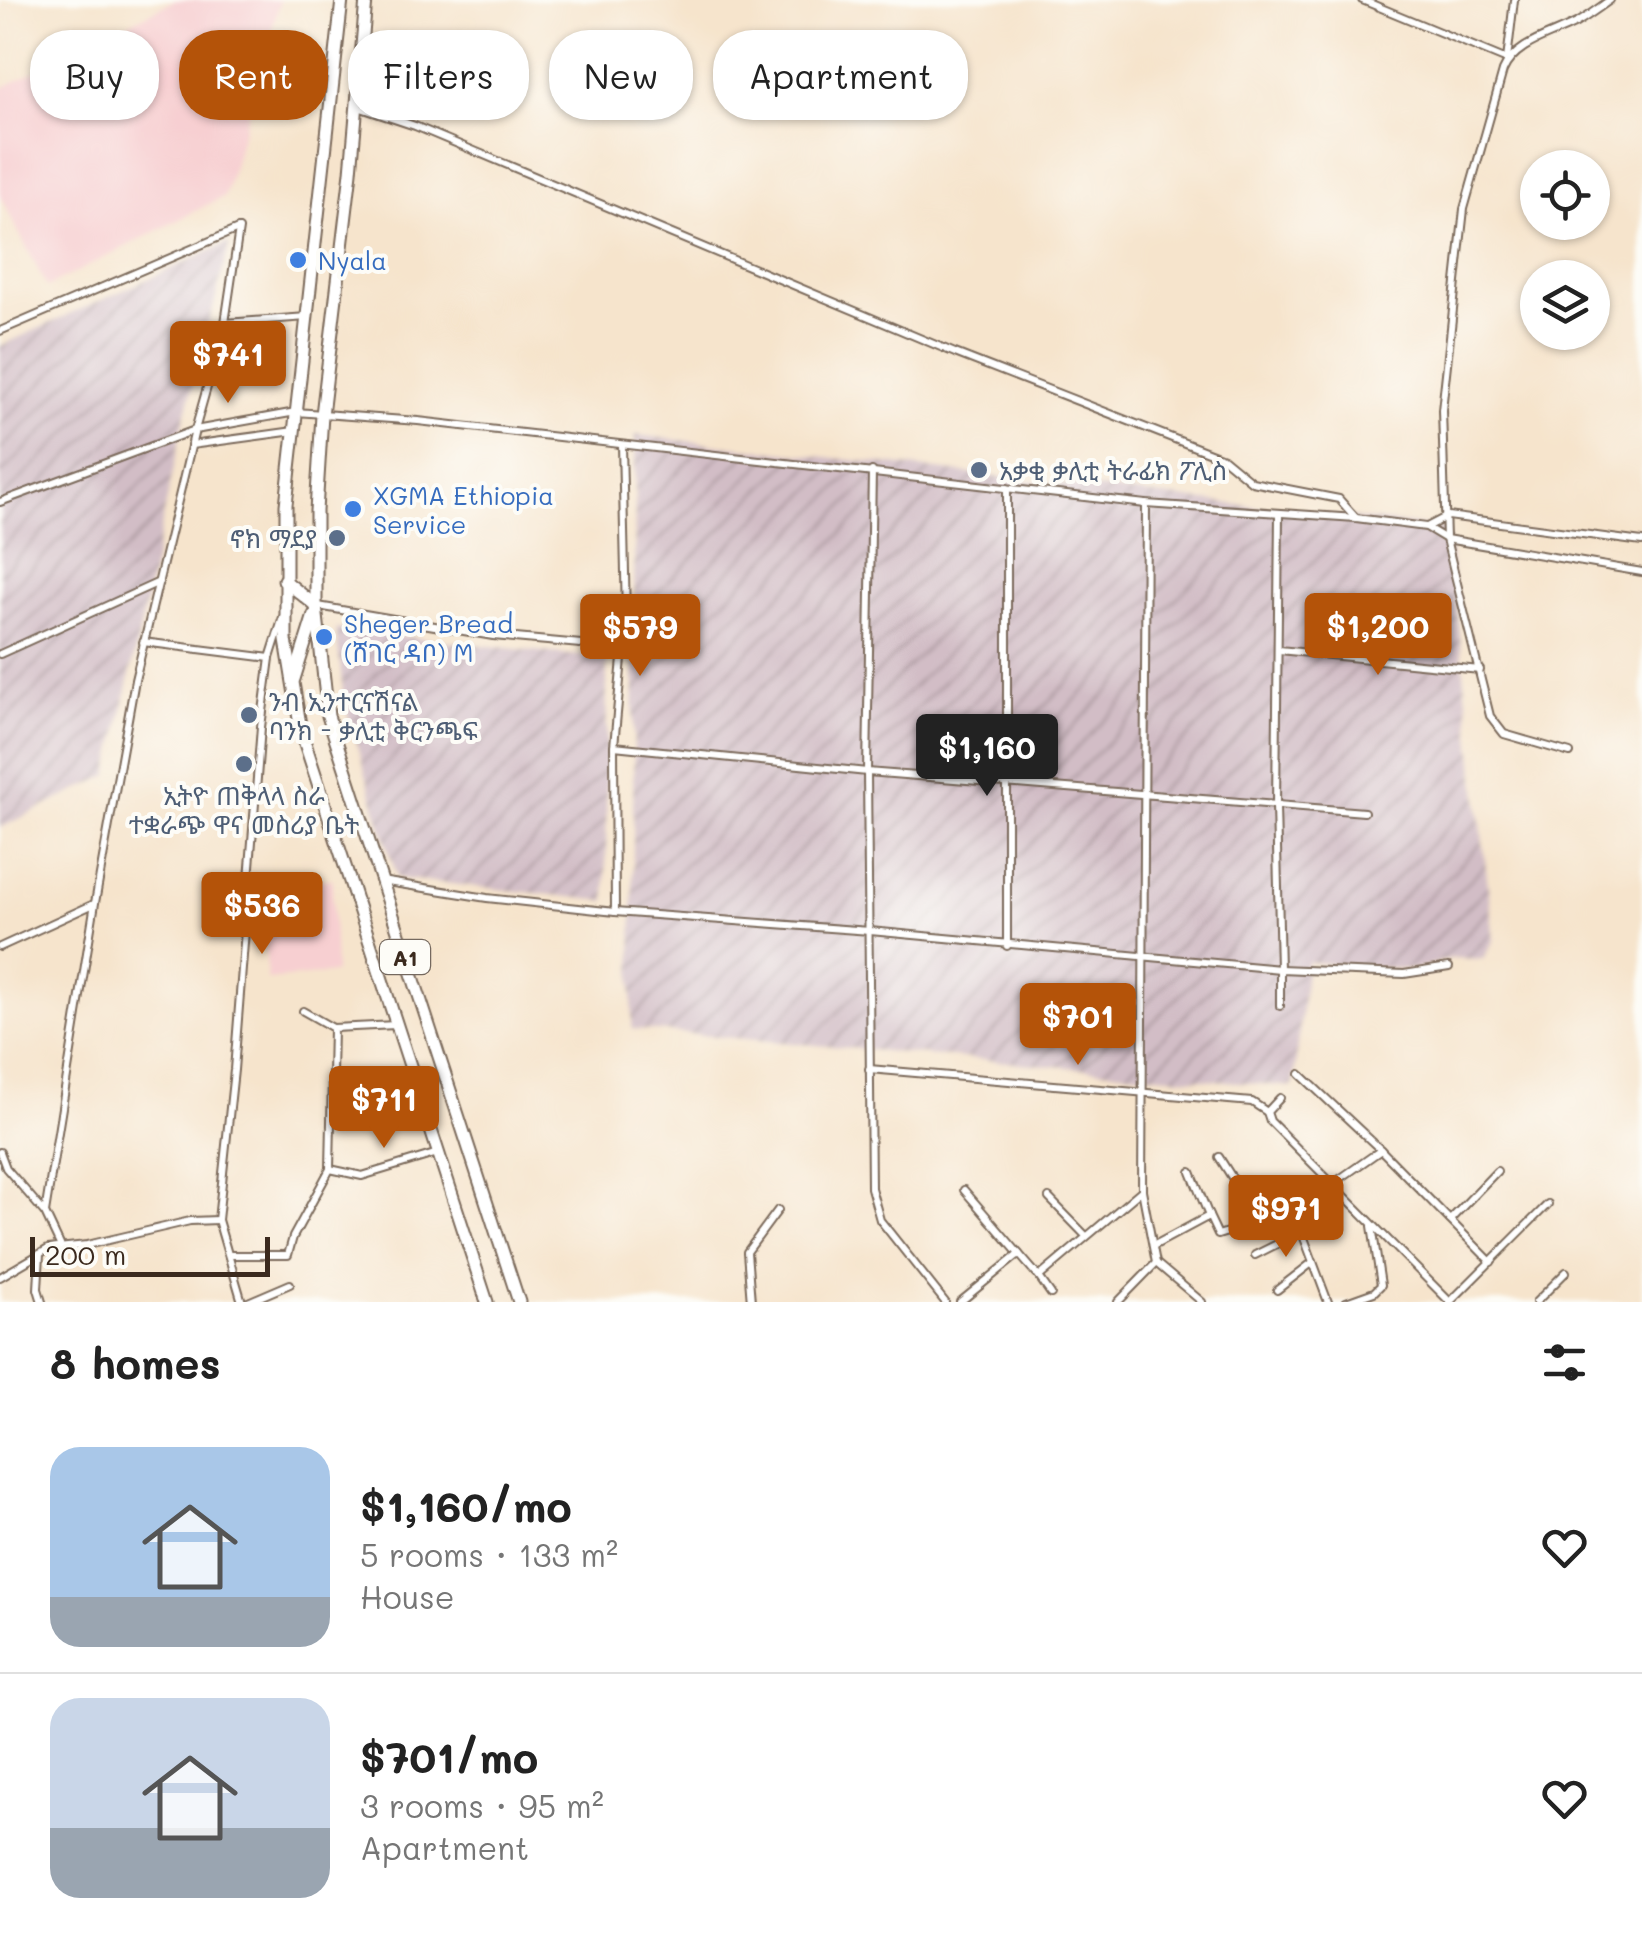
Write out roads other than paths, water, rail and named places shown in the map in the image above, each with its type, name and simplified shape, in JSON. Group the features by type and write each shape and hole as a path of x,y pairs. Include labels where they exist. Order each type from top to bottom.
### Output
{"main road":[{"name":"A1","path":"342,0 286,505 284,580 292,688 320,794 488,1302"},
{"name":"A1","path":"363,30 366,0"},
{"name":"A1","path":"355,120 322,415 316,510 316,606 328,716 518,1302"},
{"path":"284,580 316,606"},
{"name":"A1","path":"292,688 316,606"}],"street":[{"path":"1362,0 1381,4 1507,60"},
{"path":"1514,0 1507,60 1461,229 1442,410 1446,539 1490,716 1499,731 1570,753"},
{"path":"1507,60 1579,22 1610,0"},
{"path":"397,120 954,353 1223,458 1252,482 1339,499 1356,518"},
{"path":"0,331 239,229 225,322 194,430 143,642 44,1213"},
{"path":"225,322 308,316"},
{"path":"0,502 194,430 296,412 418,421 872,470 1146,504 1356,518 1426,527 1446,539 1642,572"},
{"path":"191,445 294,431"},
{"path":"615,912 614,746 625,648 622,445"},
{"path":"872,470 867,772 869,1159 876,1211 944,1302"},
{"path":"1007,488 1007,946"},
{"path":"1146,504 1142,1190 1156,1262 1202,1302"},
{"path":"1280,514 1276,806 1280,1006"},
{"path":"1426,527 1448,516 1642,542"},
{"path":"0,654 160,581"},
{"path":"316,606 493,636 625,648"},
{"path":"286,609 270,658 260,727 234,1070 218,1220 245,1302 290,1284"},
{"path":"143,642 270,658"},
{"path":"1279,650 1480,670"},
{"path":"614,746 867,772 1364,812"},
{"path":"380,880 488,898 615,912 870,931 1144,958 1404,974 1449,968"},
{"path":"0,947 95,903"},
{"path":"303,1011 334,1028 396,1025"},
{"path":"229,1255 288,1255 293,1236 330,1169 334,1028"},
{"path":"869,1069 1252,1102 1268,1112 1270,1120 1450,1302 1548,1204"},
{"path":"1300,1074 1491,1262"},
{"path":"1268,1112 1280,1098"},
{"path":"1191,1172 1218,1236 1294,1211 1381,1150"},
{"path":"0,1152 3,1165 44,1213 61,1247"},
{"path":"330,1169 362,1176 438,1153"},
{"path":"1219,1157 1259,1220"},
{"path":"1450,1220 1497,1171"},
{"path":"964,1190 1051,1294"},
{"path":"1039,1277 1142,1190"},
{"path":"1050,1198 1086,1236"},
{"path":"751,1302 747,1252 778,1210"},
{"path":"1294,1211 1328,1302"},
{"path":"1153,1246 1208,1216"},
{"path":"0,1277 40,1253 61,1247 87,1245 190,1221 218,1220"},
{"path":"1346,1302 1374,1292 1381,1285 1372,1225"},
{"path":"1255,1255 1301,1232"},
{"path":"40,1253 38,1289 42,1302"},
{"path":"960,1302 1019,1254"},
{"path":"1124,1300 1156,1262"},
{"path":"1277,1290 1313,1262"},
{"path":"1536,1302 1566,1272"}],"place":[{"name":"Nyala","path":"298,260"},
{"name":"አቃቂ ቃሊቲ ትራፊክ ፖሊስ","path":"979,470"},
{"name":"XGMA Ethiopia Service","path":"353,509"},
{"name":"ኖክ ማደያ","path":"337,538"},
{"name":"Sheger Bread (ሸገር ዳቦ) M","path":"324,637"},
{"name":"ንብ ኢንተርናሽናል ባንክ - ቃሊቲ ቅርንጫፍ","path":"249,715"},
{"name":"ኢትዮ ጠቅላላ ስራ ተቋራጭ ዋና መስሪያ ቤት","path":"244,764"}]}
